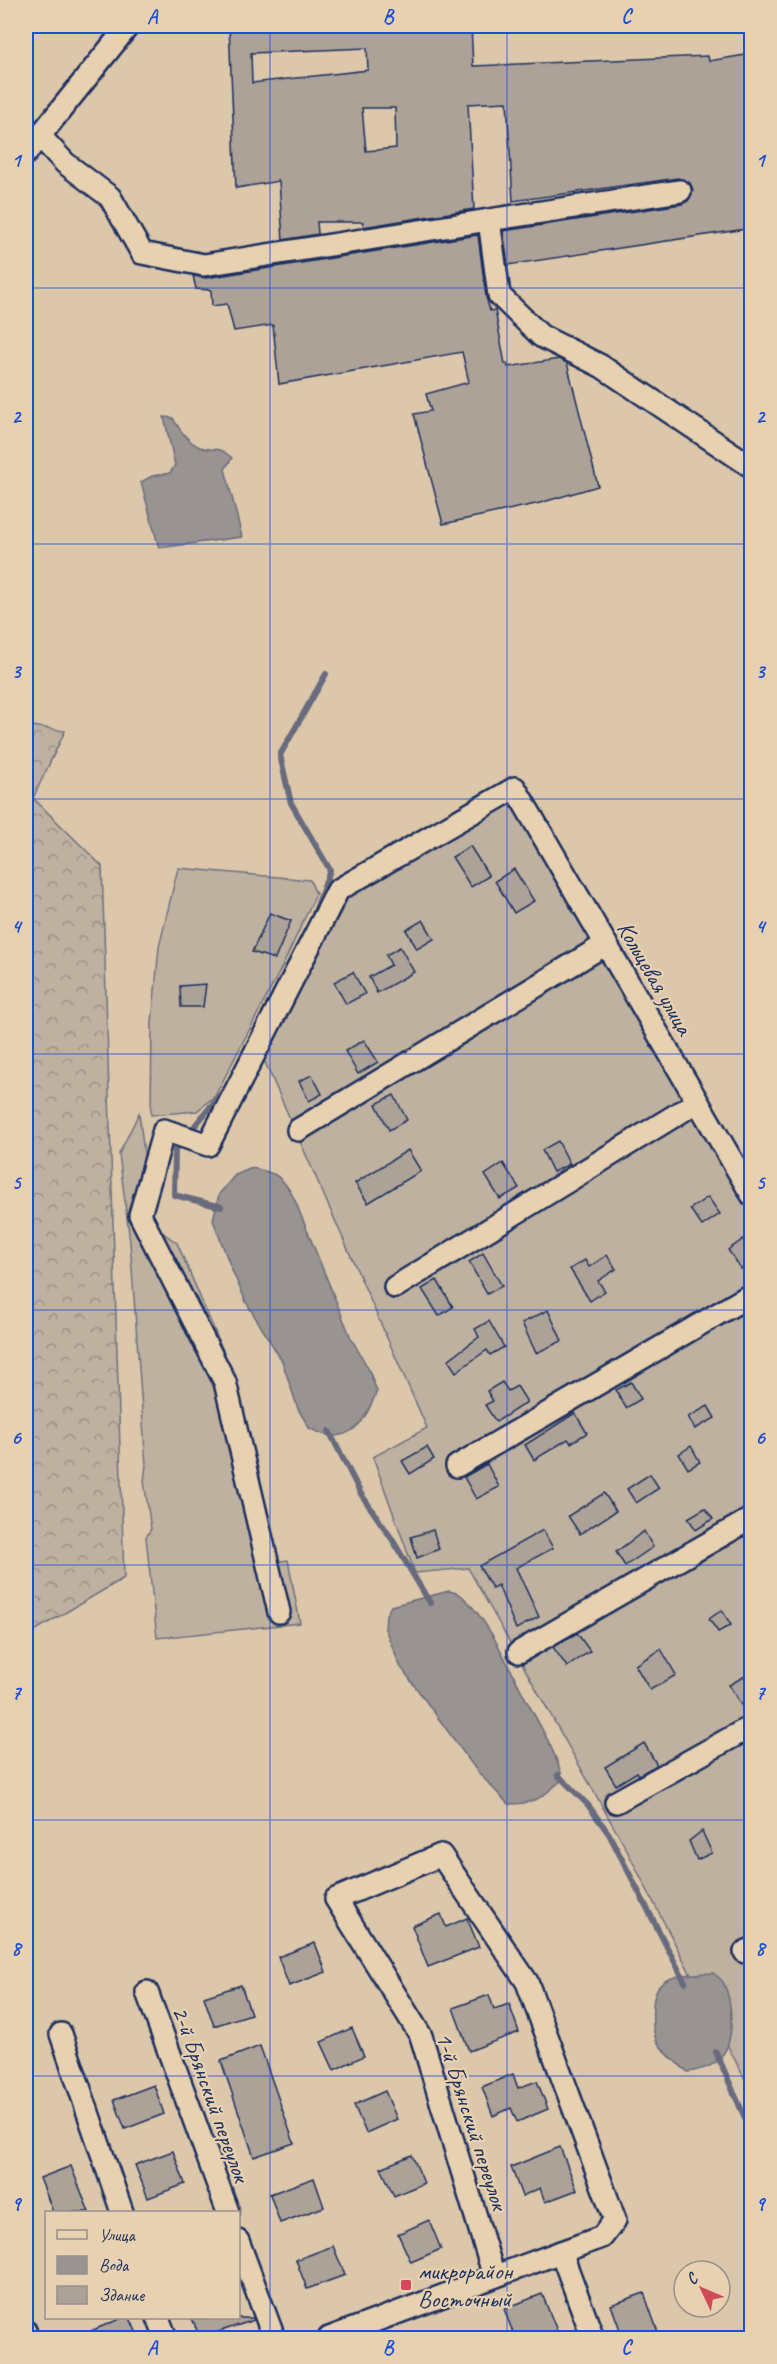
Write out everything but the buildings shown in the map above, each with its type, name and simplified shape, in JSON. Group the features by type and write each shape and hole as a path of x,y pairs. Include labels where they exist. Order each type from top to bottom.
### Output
{"street":[{"path":"26,153 128,26"},
{"path":"39,135 65,163 110,197 142,253 204,265 680,191"},
{"path":"489,220 499,295 541,336 601,366 752,466"},
{"name":"Кольцевая улица","path":"279,1612 225,1382 140,1215 165,1130 208,1145 338,890 515,788 752,1195"},
{"path":"298,1130 606,944"},
{"path":"395,1287 698,1102"},
{"path":"457,1466 752,1294"},
{"path":"519,1652 752,1518"},
{"path":"616,1803 752,1726"},
{"name":"1-й Брянский переулок","path":"494,2276 421,2036 336,1899 441,1855 527,1982 615,2220 602,2237 561,2252"},
{"name":"2-й Брянский переулок","path":"147,1992 228,2211"},
{"path":"61,2034 122,2211"},
{"path":"240,2246 274,2338"},
{"path":"329,2338 561,2252 592,2338"},
{"path":"158,2319 165,2338"},
{"path":"26,2331 28,2338"}],"green space":[{"path":"26,725 65,731 33,798 102,866 124,1578 26,1636"},
{"path":"512,801 751,1212 751,2091 624,1845 468,1568 415,1573 373,1457 427,1428 264,1060 350,894"},
{"path":"178,868 310,880 316,894 282,967 215,1096 197,1111 151,1115 152,1023 159,947"},
{"path":"139,1113 154,1233 162,1232 177,1243 234,1376 266,1563 288,1560 300,1623 157,1638 146,1537 151,1529 144,1481 146,1465 130,1242 119,1154"}],"water":[{"path":"164,417 173,418 184,435 196,445 205,449 219,450 232,458 225,469 242,537 159,548 141,482 152,476 170,473 175,465"},
{"path":"252,1168 278,1177 294,1198 351,1338 368,1368 377,1391 361,1422 356,1428 341,1435 326,1435 309,1428 298,1409 282,1361 246,1302 213,1220 219,1194 235,1175"},
{"path":"449,1591 462,1596 491,1632 556,1759 563,1779 544,1795 532,1801 508,1804 477,1771 400,1666 385,1629 386,1615 391,1606"},
{"path":"713,1973 723,1982 729,2000 731,2030 729,2040 722,2056 715,2063 688,2072 658,2043 654,2031 654,1997 660,1985 671,1978"}],"waterway":[{"path":"314,914 330,870 291,803 280,755 326,674"},
{"path":"221,1207 174,1195 175,1150 225,1089"},
{"path":"329,1431 361,1494 392,1539 430,1603"},
{"path":"558,1775 588,1805 609,1834 685,1982"},
{"path":"716,2052 752,2134"}],"place":[{"name":"микрорайон Восточный","path":"406,2285"}]}
